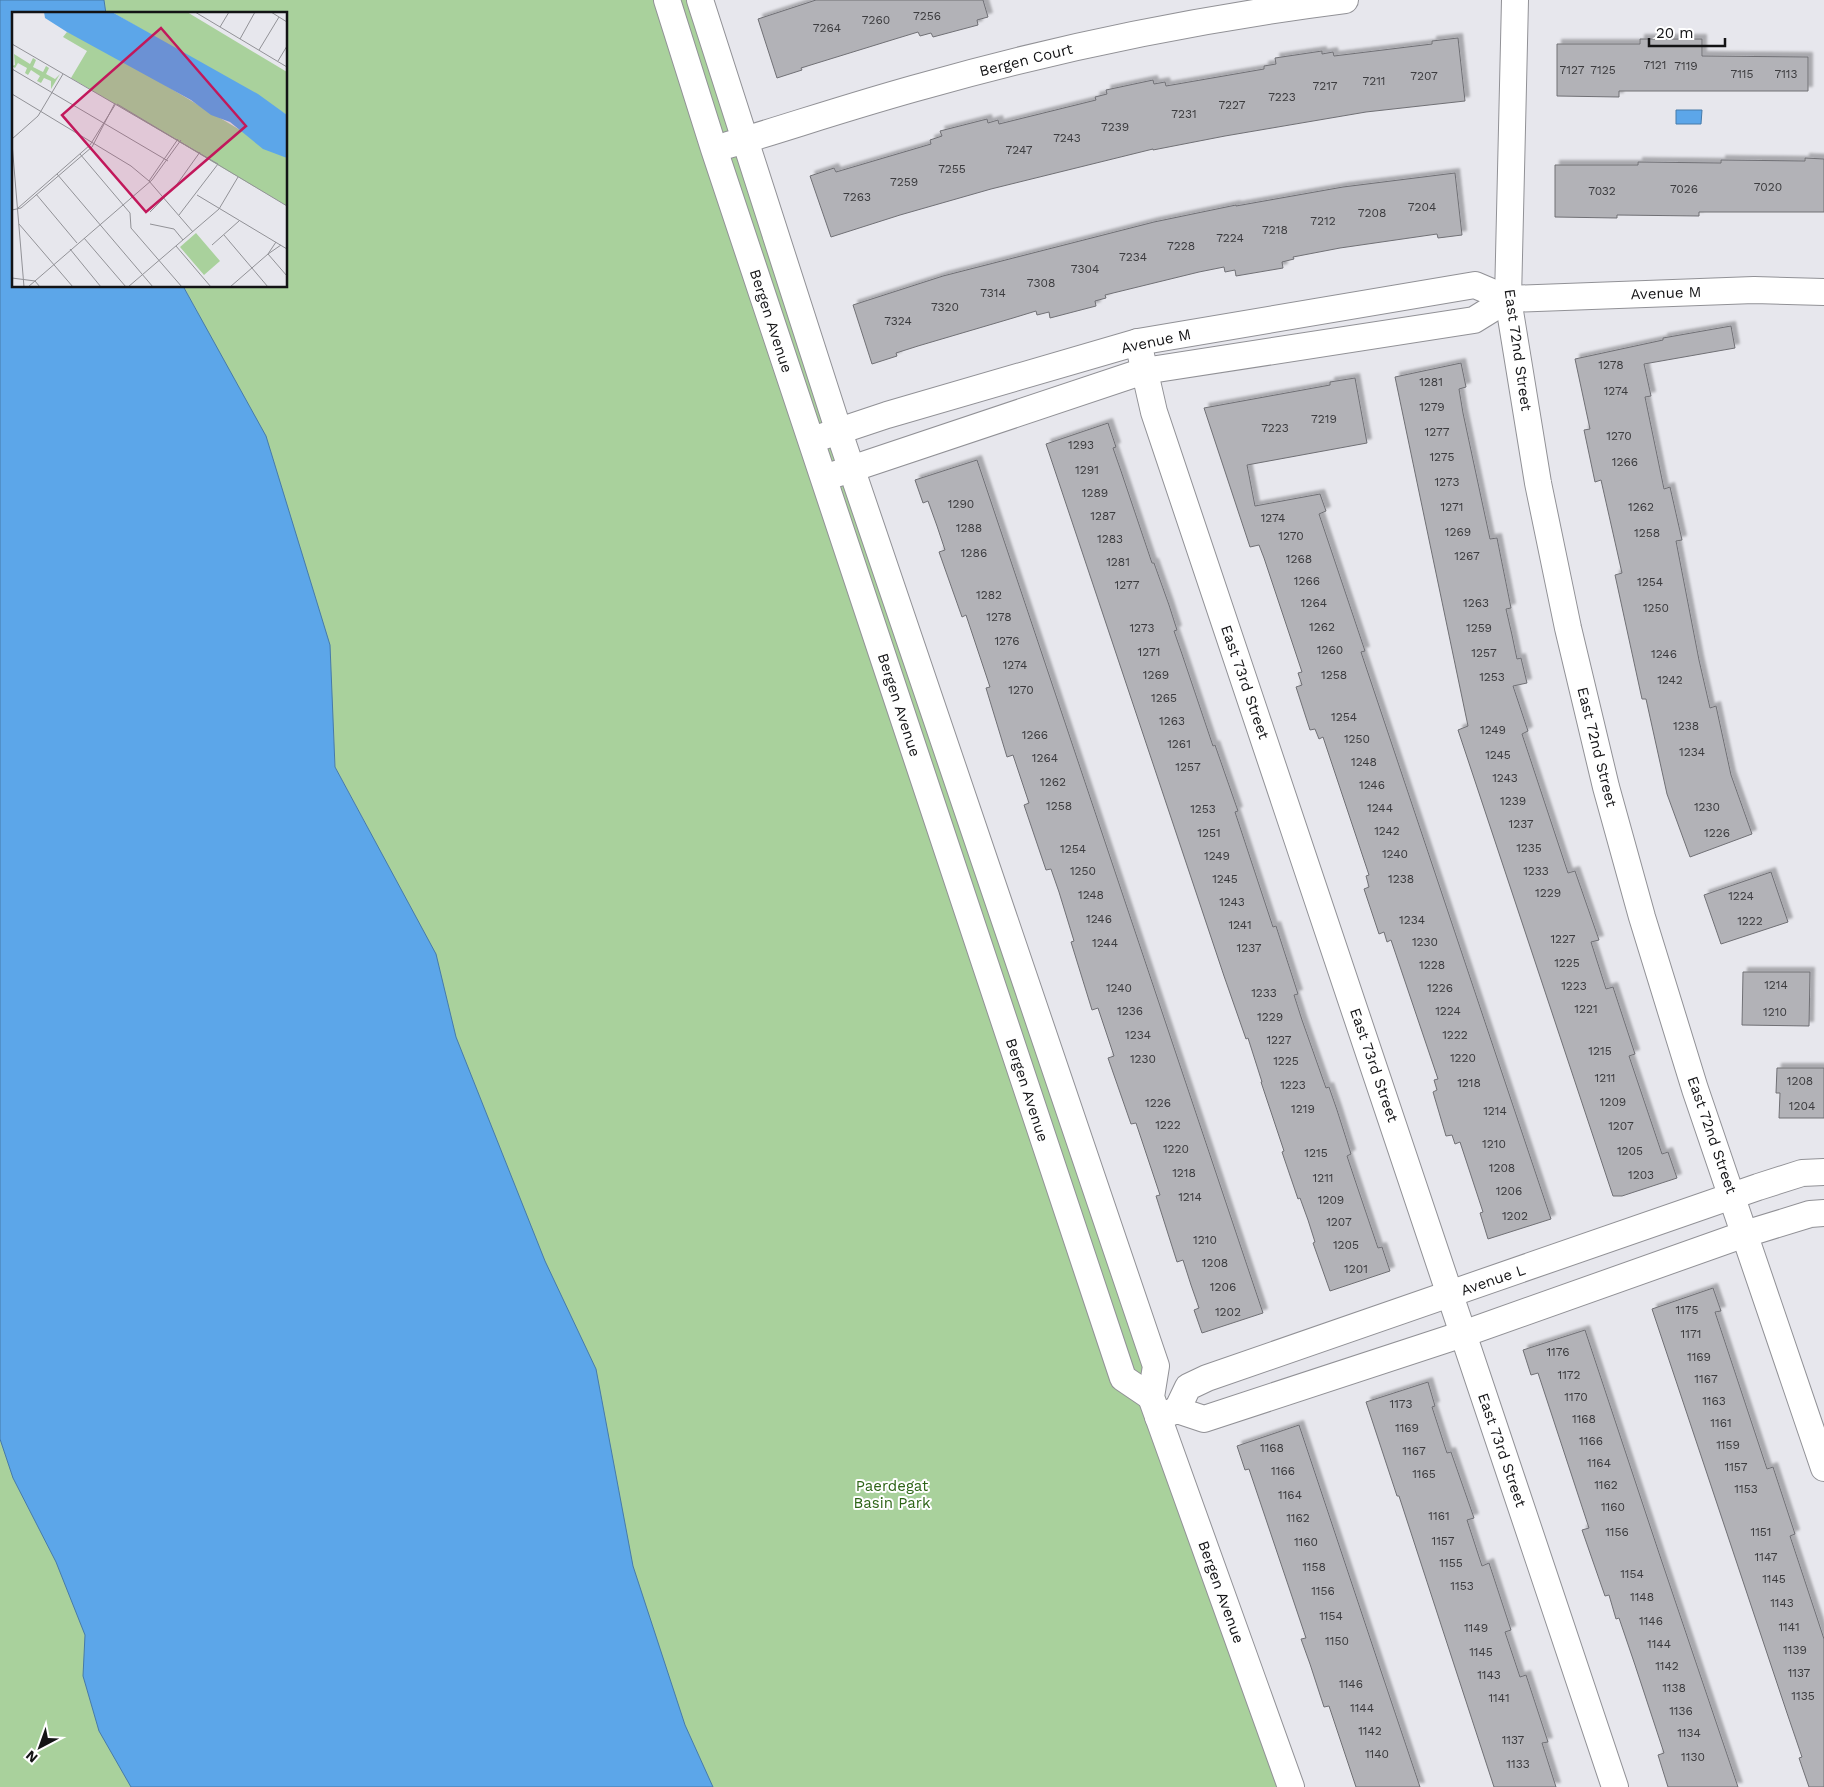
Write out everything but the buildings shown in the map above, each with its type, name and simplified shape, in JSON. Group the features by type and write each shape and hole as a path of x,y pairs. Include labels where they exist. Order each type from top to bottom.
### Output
{"street":[{"name":"Bergen Avenue","path":"667,0 714,149 1123,1378 1162,1408"},
{"name":"Bergen Avenue","path":"700,0 851,468 1156,1366 1162,1408 1291,1787"},
{"name":"Bergen Court","path":"714,149 927,85 1051,53 1165,29 1289,7 1345,0"},
{"name":"East 72nd Street","path":"1515,0 1508,299 1538,483 1568,628 1606,787 1642,917 1695,1089 1824,1468"},
{"name":"Avenue M","path":"811,441 886,416 1138,342 1475,285 1508,299 1754,290 1824,292"},
{"name":"Avenue M","path":"824,478 1144,371 1474,320 1508,299"},
{"name":"East 73rd Street","path":"1138,342 1150,398 1160,431 1615,1787"},
{"name":"Avenue L","path":"1162,1408 1188,1387 1207,1378 1733,1196 1802,1173 1824,1172"},
{"path":"1162,1408 1204,1419 1463,1334 1745,1234 1810,1214 1824,1214"}],"green space":[{"name":"Paerdegat Basin Park","path":"95,0 695,0 1297,1787 683,1787 367,826 335,767 333,724 197,311 184,288 288,288 288,12 98,12"},
{"path":"0,1346 146,1787 0,1787"}],"water":[{"path":"0,0 104,0 106,12 12,12 12,288 184,288 266,436 330,645 335,767 436,954 456,1037 545,1261 596,1369 633,1566 685,1725 713,1787 131,1787 99,1731 83,1676 85,1635 56,1562 13,1478 0,1439"},
{"path":"1676,110 1702,110 1701,124 1676,124"}]}
